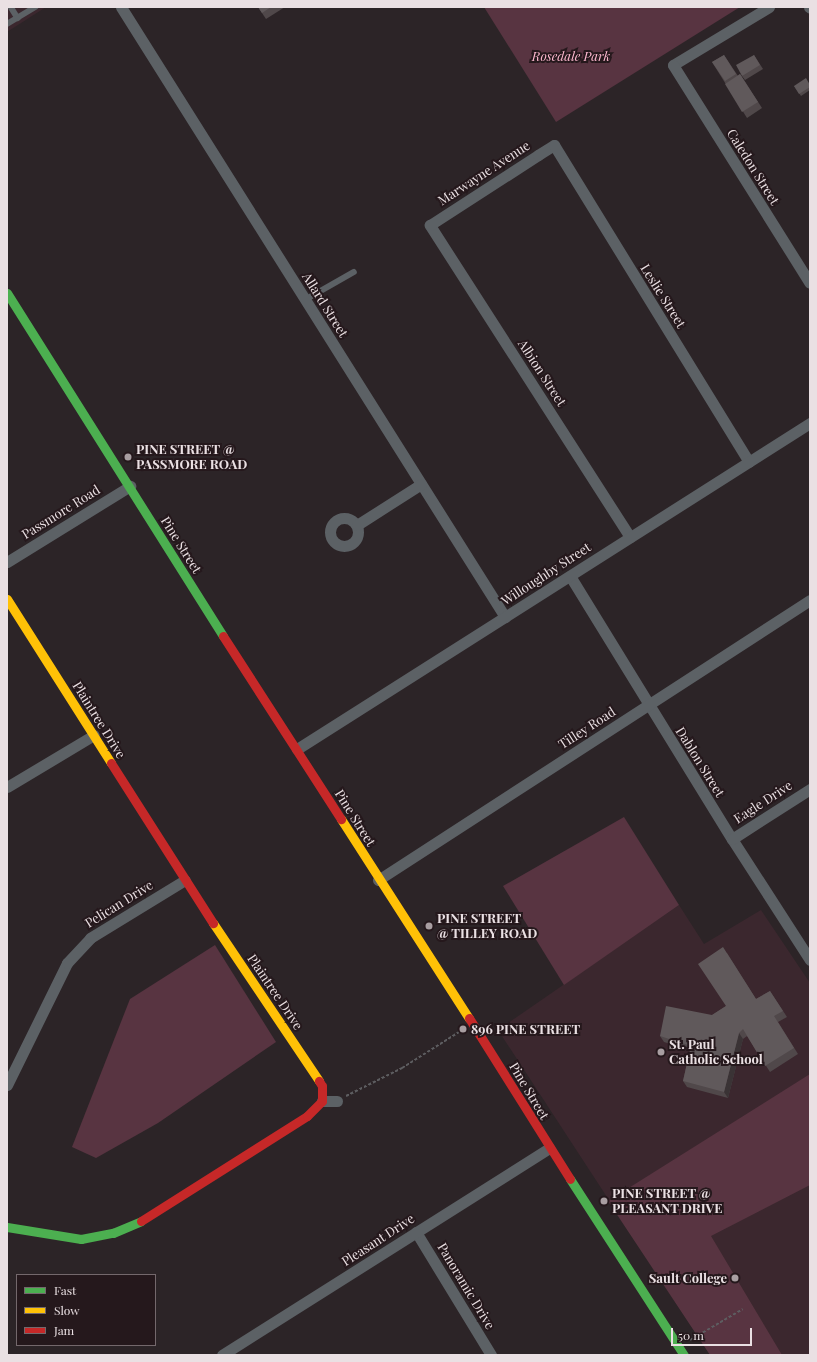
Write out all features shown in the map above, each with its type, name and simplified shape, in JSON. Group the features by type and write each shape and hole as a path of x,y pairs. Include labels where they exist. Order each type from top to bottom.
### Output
{"street":[{"name":"Allard Street","path":"121,7 505,617"},
{"name":"Caledon Street","path":"769,7 673,65 810,283"},
{"name":"Marwayne Avenue","path":"430,225 554,145"},
{"name":"Leslie Street","path":"554,145 749,462"},
{"name":"Albion Street","path":"430,225 630,538"},
{"name":"Pine Street","path":"7,293 130,486 179,568 297,749 378,880 473,1024 549,1148 608,1235 684,1355"},
{"name":"Willoughby Street","path":"297,749 810,423"},
{"path":"357,525 421,484"},
{"name":"Passmore Road","path":"7,562 130,486"},
{"name":"Dablon Street","path":"570,576 732,839 810,960"},
{"name":"Plaintree Drive","path":"7,599 185,880 322,1086 322,1101"},
{"name":"Tilley Road","path":"378,880 810,600"},
{"path":"7,787 94,735"},
{"name":"Eagle Drive","path":"732,839 810,788"},
{"name":"Pelican Drive","path":"7,1085 67,962 90,938 185,880"},
{"path":"7,1227 81,1239 113,1234 143,1220 260,1148 307,1116 322,1101 337,1101"},
{"name":"Pleasant Drive","path":"222,1355 549,1148"},
{"name":"Panoramic Drive","path":"416,1232 491,1355"}],"lane":[{"path":"11,7 18,18"},
{"path":"7,24 35,7"},
{"path":"305,300 354,272"}],"path":[{"path":"337,1101 402,1068 473,1024"},
{"path":"679,1346 743,1309"}],"shaded area":[{"path":"7,7 46,7 7,32"},
{"name":"St. Paul Catholic School","path":"679,905 704,944 761,910 810,983 810,1355 710,1355 498,1030"}],"green space":[{"name":"Rosedale Park","path":"484,7 740,7 556,122"},
{"path":"624,817 679,905 564,985 503,886"},
{"path":"215,945 276,1042 158,1123 96,1158 72,1147 130,999"},
{"name":"Sault College","path":"810,1074 810,1185 711,1236 782,1355 710,1355 608,1201"}],"building":[{"path":"258,7 271,7 262,13"},
{"path":"724,55 736,74 725,81 712,62"},
{"path":"754,55 760,65 742,76 736,65"},
{"path":"740,74 758,102 742,112 725,84"},
{"path":"806,78 810,87 799,94 794,86"},
{"path":"723,947 756,999 770,991 783,1011 774,1016 794,1048 765,1066 743,1029 739,1033 724,1092 683,1081 691,1046 660,1036 666,1006 712,1015 726,1006 698,964"}],"traffic: fast":[{"path":"7,293 223,636"},
{"path":"570,1179 684,1355"},
{"path":"7,1227 81,1239 113,1233 141,1221"}],"traffic: slow":[{"path":"7,599 111,763"},
{"path":"341,819 469,1018"},
{"path":"213,923 319,1081"}],"traffic: jam":[{"path":"223,636 341,819"},
{"path":"111,763 213,923"},
{"path":"469,1018 570,1179"},
{"path":"141,1221 307,1116 322,1101 322,1086 319,1081"}],"place":[{"name":"PINE STREET @ PASSMORE ROAD","path":"128,457"},
{"name":"PINE STREET @ TILLEY ROAD","path":"429,926"},
{"name":"896 PINE STREET","path":"463,1029"},
{"name":"St. Paul Catholic School","path":"661,1052"},
{"name":"PINE STREET @ PLEASANT DRIVE","path":"604,1201"},
{"name":"Sault College","path":"735,1278"}]}
